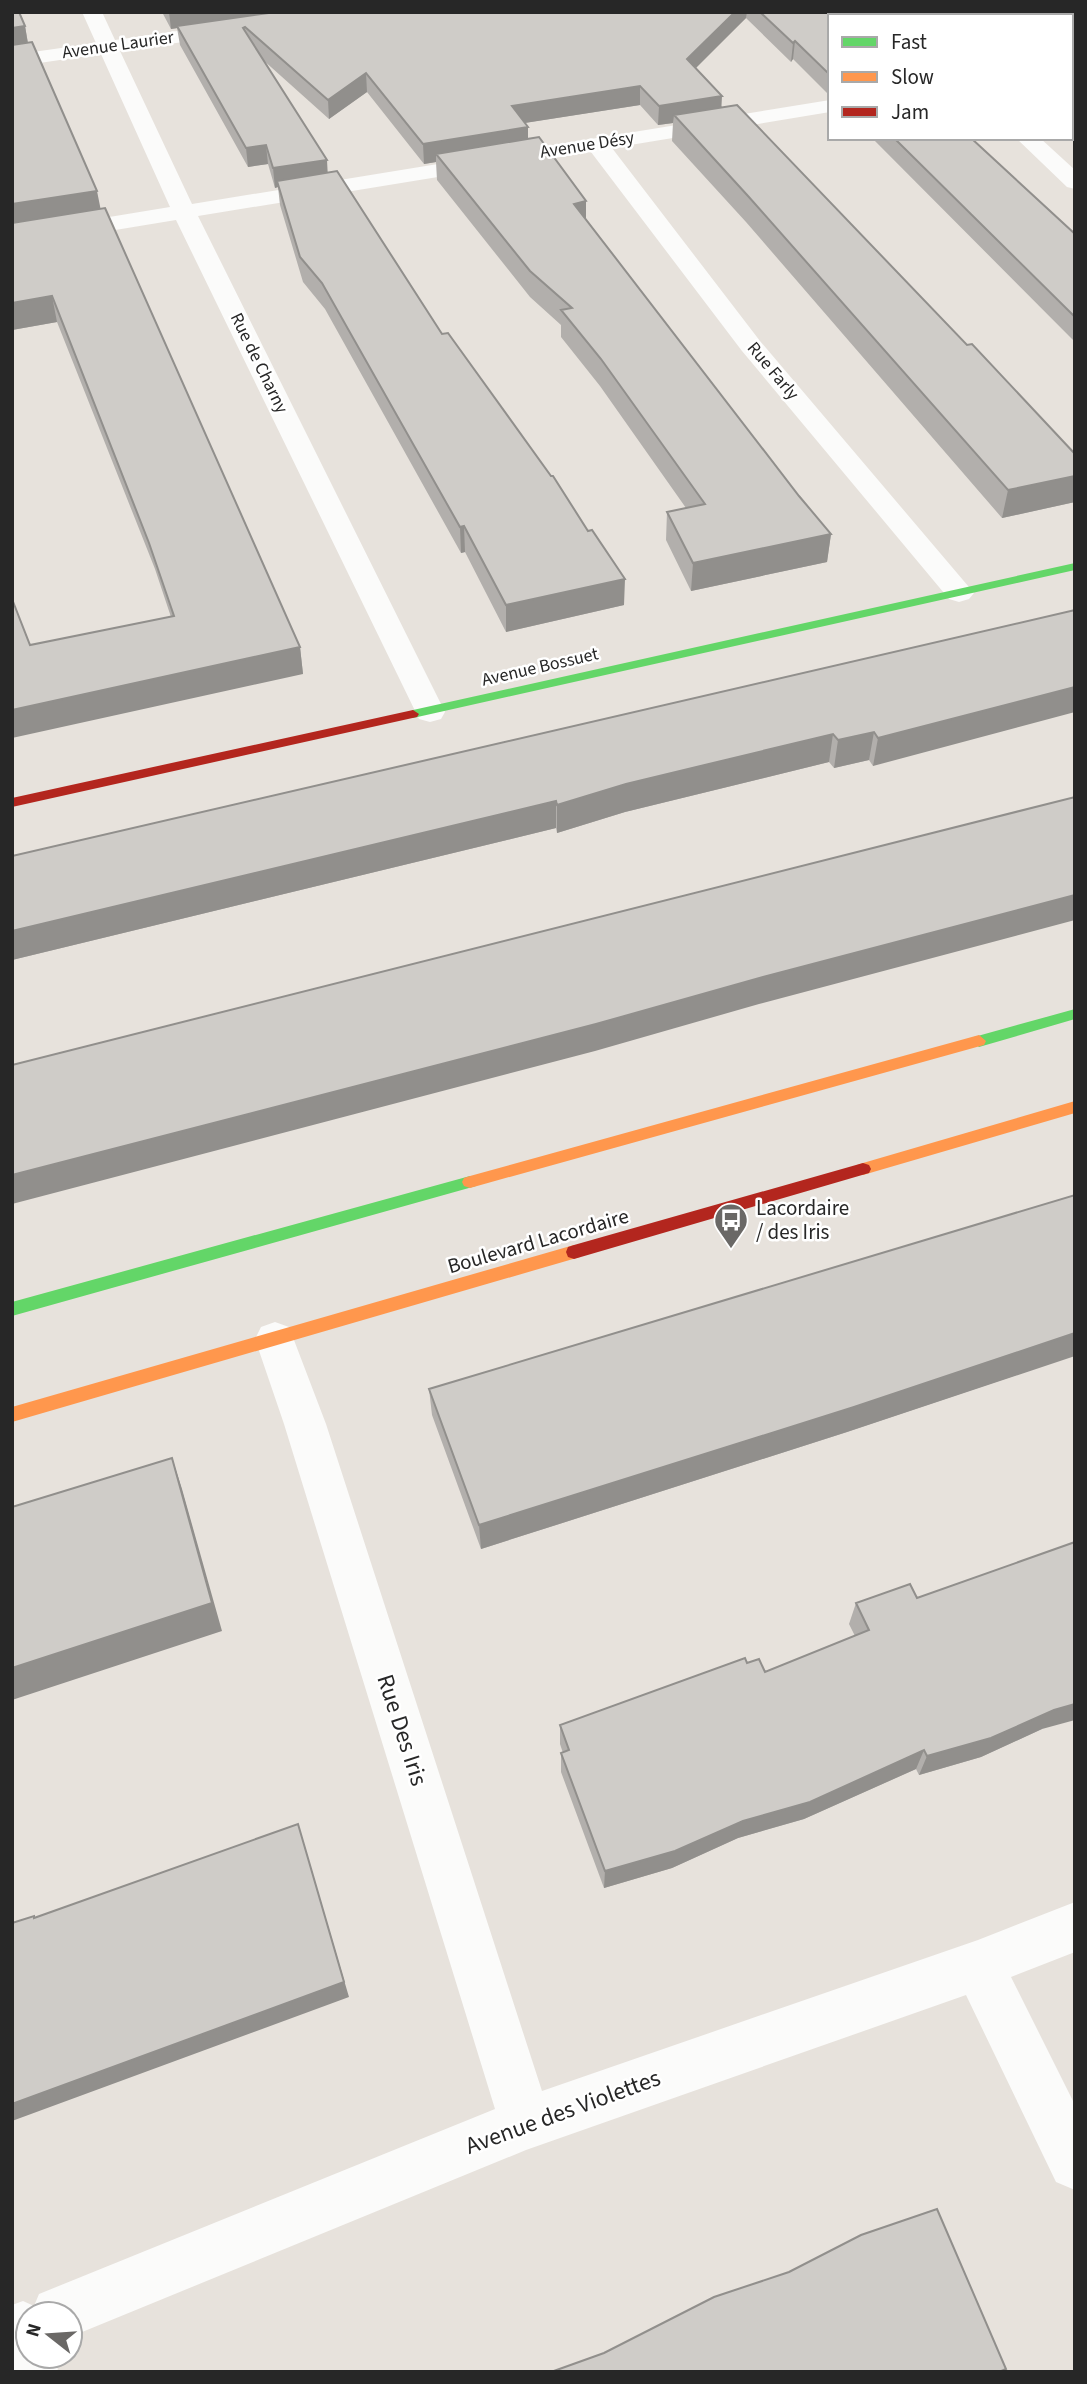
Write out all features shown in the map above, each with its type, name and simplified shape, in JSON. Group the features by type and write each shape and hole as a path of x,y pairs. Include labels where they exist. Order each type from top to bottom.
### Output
{"main road":[{"name":"Avenue Bossuet","path":"12,803 430,712 1075,566"},
{"path":"12,1309 1075,1014"},
{"name":"Boulevard Lacordaire","path":"12,1415 1075,1107"}],"street":[{"name":"Rue de Charny","path":"92,12 110,46 184,212 430,712"},
{"name":"Avenue Laurier","path":"12,61 255,26"},
{"name":"Avenue Désy","path":"12,240 828,106"},
{"path":"1029,140 1075,182"},
{"name":"Rue Farly","path":"596,143 751,346 958,593"},
{"name":"Rue Des Iris","path":"275,1339 313,1450 526,2123"},
{"name":"Avenue des Violettes","path":"84,2312 526,2123 978,1965 1075,1927"},
{"path":"978,1965 1075,2164"}],"building":[{"path":"12,12 19,12 25,26 12,28"},
{"path":"276,12 735,12 687,59 722,96 659,106 640,86 512,106 528,127 423,144 366,73 328,100 245,27 243,28 327,160 273,168 266,145 246,148 177,26"},
{"path":"760,12 1075,12 1073,49 1073,14 828,14 828,73 795,41 793,43"},
{"path":"32,42 97,191 12,204 12,45"},
{"path":"1073,55 1075,56 1075,81 1073,80"},
{"path":"737,105 967,345 972,344 1075,454 1075,476 1008,490 674,115"},
{"path":"539,137 586,201 574,204 831,534 693,563 667,512 705,504 601,359 561,310 572,308 530,271 436,154"},
{"path":"896,140 973,140 1075,234 1075,317"},
{"path":"337,171 442,334 448,333 625,579 506,605 464,526 460,527 322,283 300,257 277,181"},
{"path":"105,208 300,647 12,710 12,599 30,645 174,616 149,543 52,296 12,303 12,223"},
{"path":"1075,610 1075,687 878,738 874,732 838,740 833,734 626,784 557,805 556,801 12,931 12,856"},
{"path":"1075,797 1075,895 596,1024 12,1175 12,1065"},
{"path":"1075,1195 1075,1333 854,1407 479,1525 429,1389"},
{"path":"172,1458 212,1603 12,1668 12,1507"},
{"path":"1075,1542 1075,1704 1054,1710 991,1738 927,1756 924,1750 810,1802 743,1821 675,1851 605,1871 561,1753 569,1750 560,1725 745,1658 747,1663 759,1659 765,1672 869,1630 856,1603 910,1584 917,1598"},
{"path":"298,1824 344,1982 12,2104 12,1923 34,1918"},
{"path":"937,2209 1006,2369 999,2372 551,2372 604,2353 714,2297 789,2272 861,2235"}],"traffic: fast":[{"path":"413,714 1075,566"},
{"path":"979,1041 1075,1014"},
{"path":"12,1309 470,1182"}],"traffic: slow":[{"path":"470,1182 979,1041"},
{"path":"863,1169 1075,1107"},
{"path":"12,1415 574,1252"}],"traffic: jam":[{"path":"12,803 413,714"},
{"path":"574,1252 863,1169"}],"place":[{"name":"Lacordaire / des Iris","path":"731,1250"}]}
